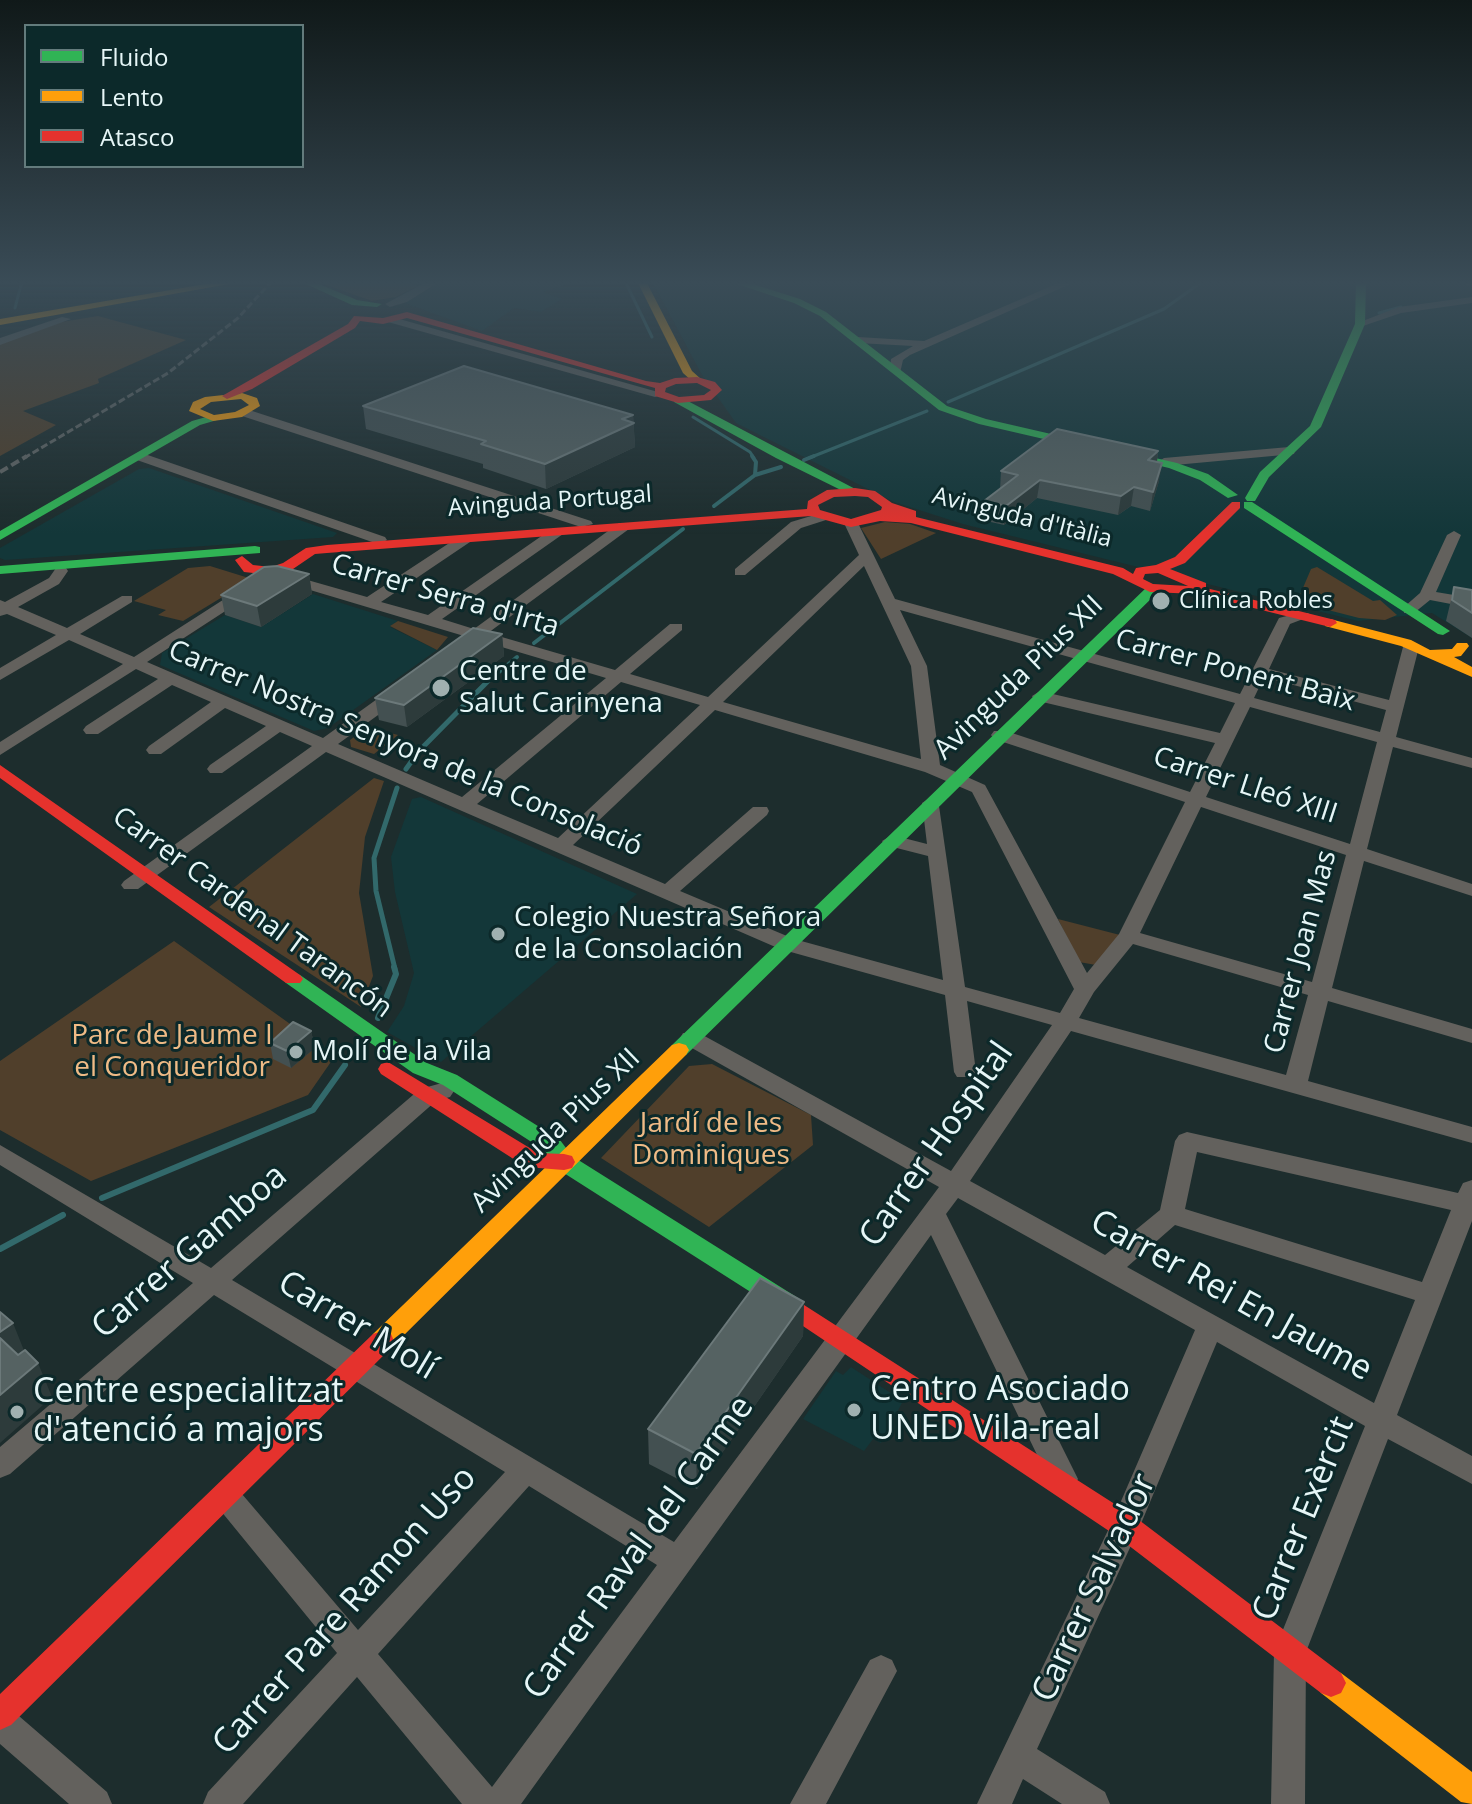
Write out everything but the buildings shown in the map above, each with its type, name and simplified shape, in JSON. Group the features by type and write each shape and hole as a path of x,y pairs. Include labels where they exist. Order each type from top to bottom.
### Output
{"main road":[{"path":"205,416 194,411 197,404 248,387 285,365"},
{"path":"0,529 189,421 247,405 257,388 295,365"},
{"path":"578,365 665,387 697,380"},
{"path":"665,387 679,374 675,365"},
{"path":"678,400 707,398 716,392 716,388 688,373 684,365"},
{"path":"889,365 929,400 959,415 1164,462 1243,496 1270,520 1409,610 1457,637 1467,648 1438,655"},
{"path":"1165,574 1315,427 1342,365"},
{"path":"665,387 678,400 855,492"},
{"path":"227,396 247,405"},
{"path":"707,398 711,411 724,424"},
{"path":"0,536 205,416"},
{"path":"813,472 829,486 831,493"},
{"path":"1204,477 1243,496"},
{"path":"855,492 871,494 884,512 851,523 816,511 818,498 831,493 855,492"},
{"name":"Avinguda Portugal","path":"0,573 226,558 352,537 380,540 552,524 816,511"},
{"name":"Avinguda Portugal","path":"0,573 465,539 552,524 624,526 816,511"},
{"name":"Avinguda d'Itàlia","path":"884,512 1118,571 1165,574 1199,586 1410,638"},
{"path":"274,552 294,563 273,575 249,569 274,552"},
{"name":"Avinguda d'Itàlia","path":"1165,574 1197,590 1410,638"},
{"name":"Avinguda Pius XII","path":"0,1715 1165,574"},
{"path":"1409,610 1410,638"},
{"path":"1410,638 1443,631"},
{"path":"1410,638 1472,673"},
{"name":"Carrer Cardenal Tarancón","path":"0,770 303,1009"},
{"name":"Carrer Cardenal Tarancón","path":"0,790 420,1068 450,1080 552,1145 564,1162 840,1337 1125,1526 1472,1791"},
{"name":"Carrer Cardenal Tarancón","path":"367,1056 534,1161 564,1162"}],"street":[{"path":"896,365 896,371"},
{"path":"247,405 552,524"},
{"path":"1164,462 1289,451"},
{"path":"139,456 352,537"},
{"path":"740,572 816,511"},
{"path":"851,523 919,666 931,768"},
{"path":"430,621 552,524"},
{"path":"455,650 624,526"},
{"path":"1409,610 1427,595 1454,535"},
{"path":"369,603 465,539"},
{"path":"561,846 867,556"},
{"path":"2,608 54,581 61,571"},
{"path":"0,750 273,575"},
{"name":"Carrer Serra d'Irta","path":"273,575 931,768 979,789 1085,989"},
{"path":"1427,595 1472,603"},
{"path":"0,675 127,599"},
{"name":"Carrer Ponent Baix","path":"891,603 1472,763"},
{"name":"Carrer Nostra Senyora de la Consolació","path":"2,608 787,944 1472,1135"},
{"name":"Carrer Hospital","path":"840,1337 954,1185 1085,989 1128,936 1284,621 1303,616"},
{"path":"464,805 676,627"},
{"name":"Carrer Joan Mas","path":"1295,1086 1387,740 1410,638"},
{"path":"1259,671 1395,707"},
{"path":"92,730 170,679"},
{"path":"138,880 327,746 407,685"},
{"path":"1040,696 1226,740"},
{"path":"155,750 224,701"},
{"path":"216,769 279,725"},
{"name":"Carrer Lleó XIII","path":"1000,735 1472,890"},
{"path":"931,803 965,1072"},
{"path":"667,892 760,811"},
{"path":"892,841 938,853"},
{"path":"1128,936 1472,1036"},
{"name":"Carrer Rei En Jaume","path":"691,1038 1472,1471"},
{"name":"Carrer Cardenal Tarancón","path":"428,1095 447,1090 474,1097"},
{"name":"Carrer Gamboa","path":"0,1465 428,1095"},
{"path":"1107,1269 1171,1214 1187,1141 1469,1196"},
{"name":"Carrer Molí","path":"0,1154 677,1560"},
{"name":"Carrer Exèrcit","path":"1290,1652 1469,1196"},
{"path":"933,1213 1067,1488"},
{"path":"1171,1214 1431,1295"},
{"name":"Carrer Salvador","path":"994,1804 1125,1526 1210,1326"},
{"name":"Carrer Raval del Carme","path":"500,1804 840,1337"},
{"name":"Carrer Pare Ramon Uso","path":"220,1804 526,1469"},
{"path":"226,1496 360,1652 484,1804"},
{"path":"1288,1804 1290,1652"},
{"path":"807,1804 881,1671"},
{"path":"0,1722 95,1804"},
{"path":"1017,1756 1093,1804"}],"shaded area":[{"path":"697,365 1472,365 1472,638 1432,613 1358,621 963,524 894,502 736,423"},
{"path":"149,468 337,533 333,537 0,558 0,548 139,469"},
{"path":"313,594 398,621 390,627 437,650 328,728 314,731 160,665 162,653 225,615 261,627"},
{"name":"Colegio Nuestra Señora de la Consolación","path":"421,797 637,894 441,1062 387,1032 404,1006 414,973 395,892 391,857 412,799"},
{"name":"Centro Asociado UNED Vila-real","path":"851,1367 903,1401 881,1443 873,1439 864,1451 803,1419 836,1371 843,1375"}],"green space":[{"path":"0,365 129,365 98,379 99,383 23,411 56,425 0,456"},
{"path":"885,522 910,524 936,533 881,559 861,528"},
{"path":"210,566 252,579 183,621 158,615 166,610 134,601 188,568"},
{"path":"1317,567 1373,601 1380,600 1397,615 1385,620 1359,618 1297,602 1311,569"},
{"path":"398,621 448,637 437,650 390,626"},
{"path":"368,727 398,735 374,754 351,747 350,740"},
{"path":"374,778 384,781 365,837 359,893 373,976 361,1007 209,907"},
{"path":"1058,919 1120,935 1096,965 1079,962"},
{"name":"Parc de Jaume I el Conqueridor","path":"174,941 335,1056 308,1095 91,1181 0,1130 0,1061"},
{"name":"Jardí de les Dominiques","path":"712,1064 811,1115 813,1145 709,1227 601,1158 689,1066"}],"waterway":[{"path":"948,402 1034,365"},
{"path":"809,458 927,411"},
{"path":"693,417 750,452 754,458"},
{"path":"752,456 756,462 755,475"},
{"path":"809,458 814,456"},
{"path":"804,460 809,458"},
{"path":"755,475 781,467"},
{"path":"714,506 755,475"},
{"path":"534,643 683,529"},
{"path":"487,682 517,657"},
{"path":"406,769 419,751 487,682"},
{"path":"395,969 376,891 374,858 397,788"},
{"path":"378,1018 396,974 394,967"},
{"path":"102,1198 313,1110 345,1065"},
{"path":"0,1249 63,1215"}],"railway":[{"path":"24,458 178,365"},
{"path":"0,472 27,456"}],"traffic: fast":[{"path":"888,365 943,408 983,422 1173,465 1204,477 1232,495"},
{"path":"1251,498 1264,475 1315,427 1342,365"},
{"path":"678,400 780,456 855,492"},
{"path":"0,536 196,423 213,418"},
{"path":"1248,505 1443,631"},
{"path":"0,570 255,550"},
{"path":"679,1050 1153,589"},
{"path":"293,979 420,1068 450,1080 552,1145 564,1162 790,1305"}],"traffic: slow":[{"path":"684,365 697,380"},
{"path":"242,396 253,400 255,406 238,415 213,418 194,411 197,404 209,399 242,396"},
{"path":"1330,623 1406,643 1428,654 1456,653 1462,646"},
{"path":"1438,655 1472,673"},
{"path":"382,1341 679,1050"},
{"path":"1331,1683 1472,1791"}],"traffic: jam":[{"path":"227,396 285,365"},
{"path":"580,365 661,386"},
{"path":"697,380 711,384 717,390 707,398 678,400 659,394 661,386 675,381 697,380"},
{"path":"888,506 887,512 880,517 851,523 821,517 814,512 812,504 831,493 855,492 871,494 888,506 912,514"},
{"path":"1159,569 1180,560 1236,505"},
{"path":"242,560 249,569 272,571 288,566 311,551 327,549 814,512"},
{"path":"880,517 911,519 1118,571 1150,588 1197,590 1330,623"},
{"path":"1136,579 1141,571 1159,569 1201,586"},
{"path":"0,770 293,979"},
{"path":"388,1069 534,1161 564,1162"},
{"path":"790,1305 1125,1526 1331,1683"},
{"path":"0,1715 382,1341"}],"place":[{"name":"Clínica Robles","path":"1161,601"},
{"name":"Centre de Salut Carinyena","path":"441,688"},
{"name":"Colegio Nuestra Señora de la Consolación","path":"498,934"},
{"name":"Molí de la Vila","path":"296,1052"},
{"name":"Centro Asociado UNED Vila-real","path":"854,1410"},
{"name":"Centre especialitzat d'atenció a majors","path":"17,1412"}]}
